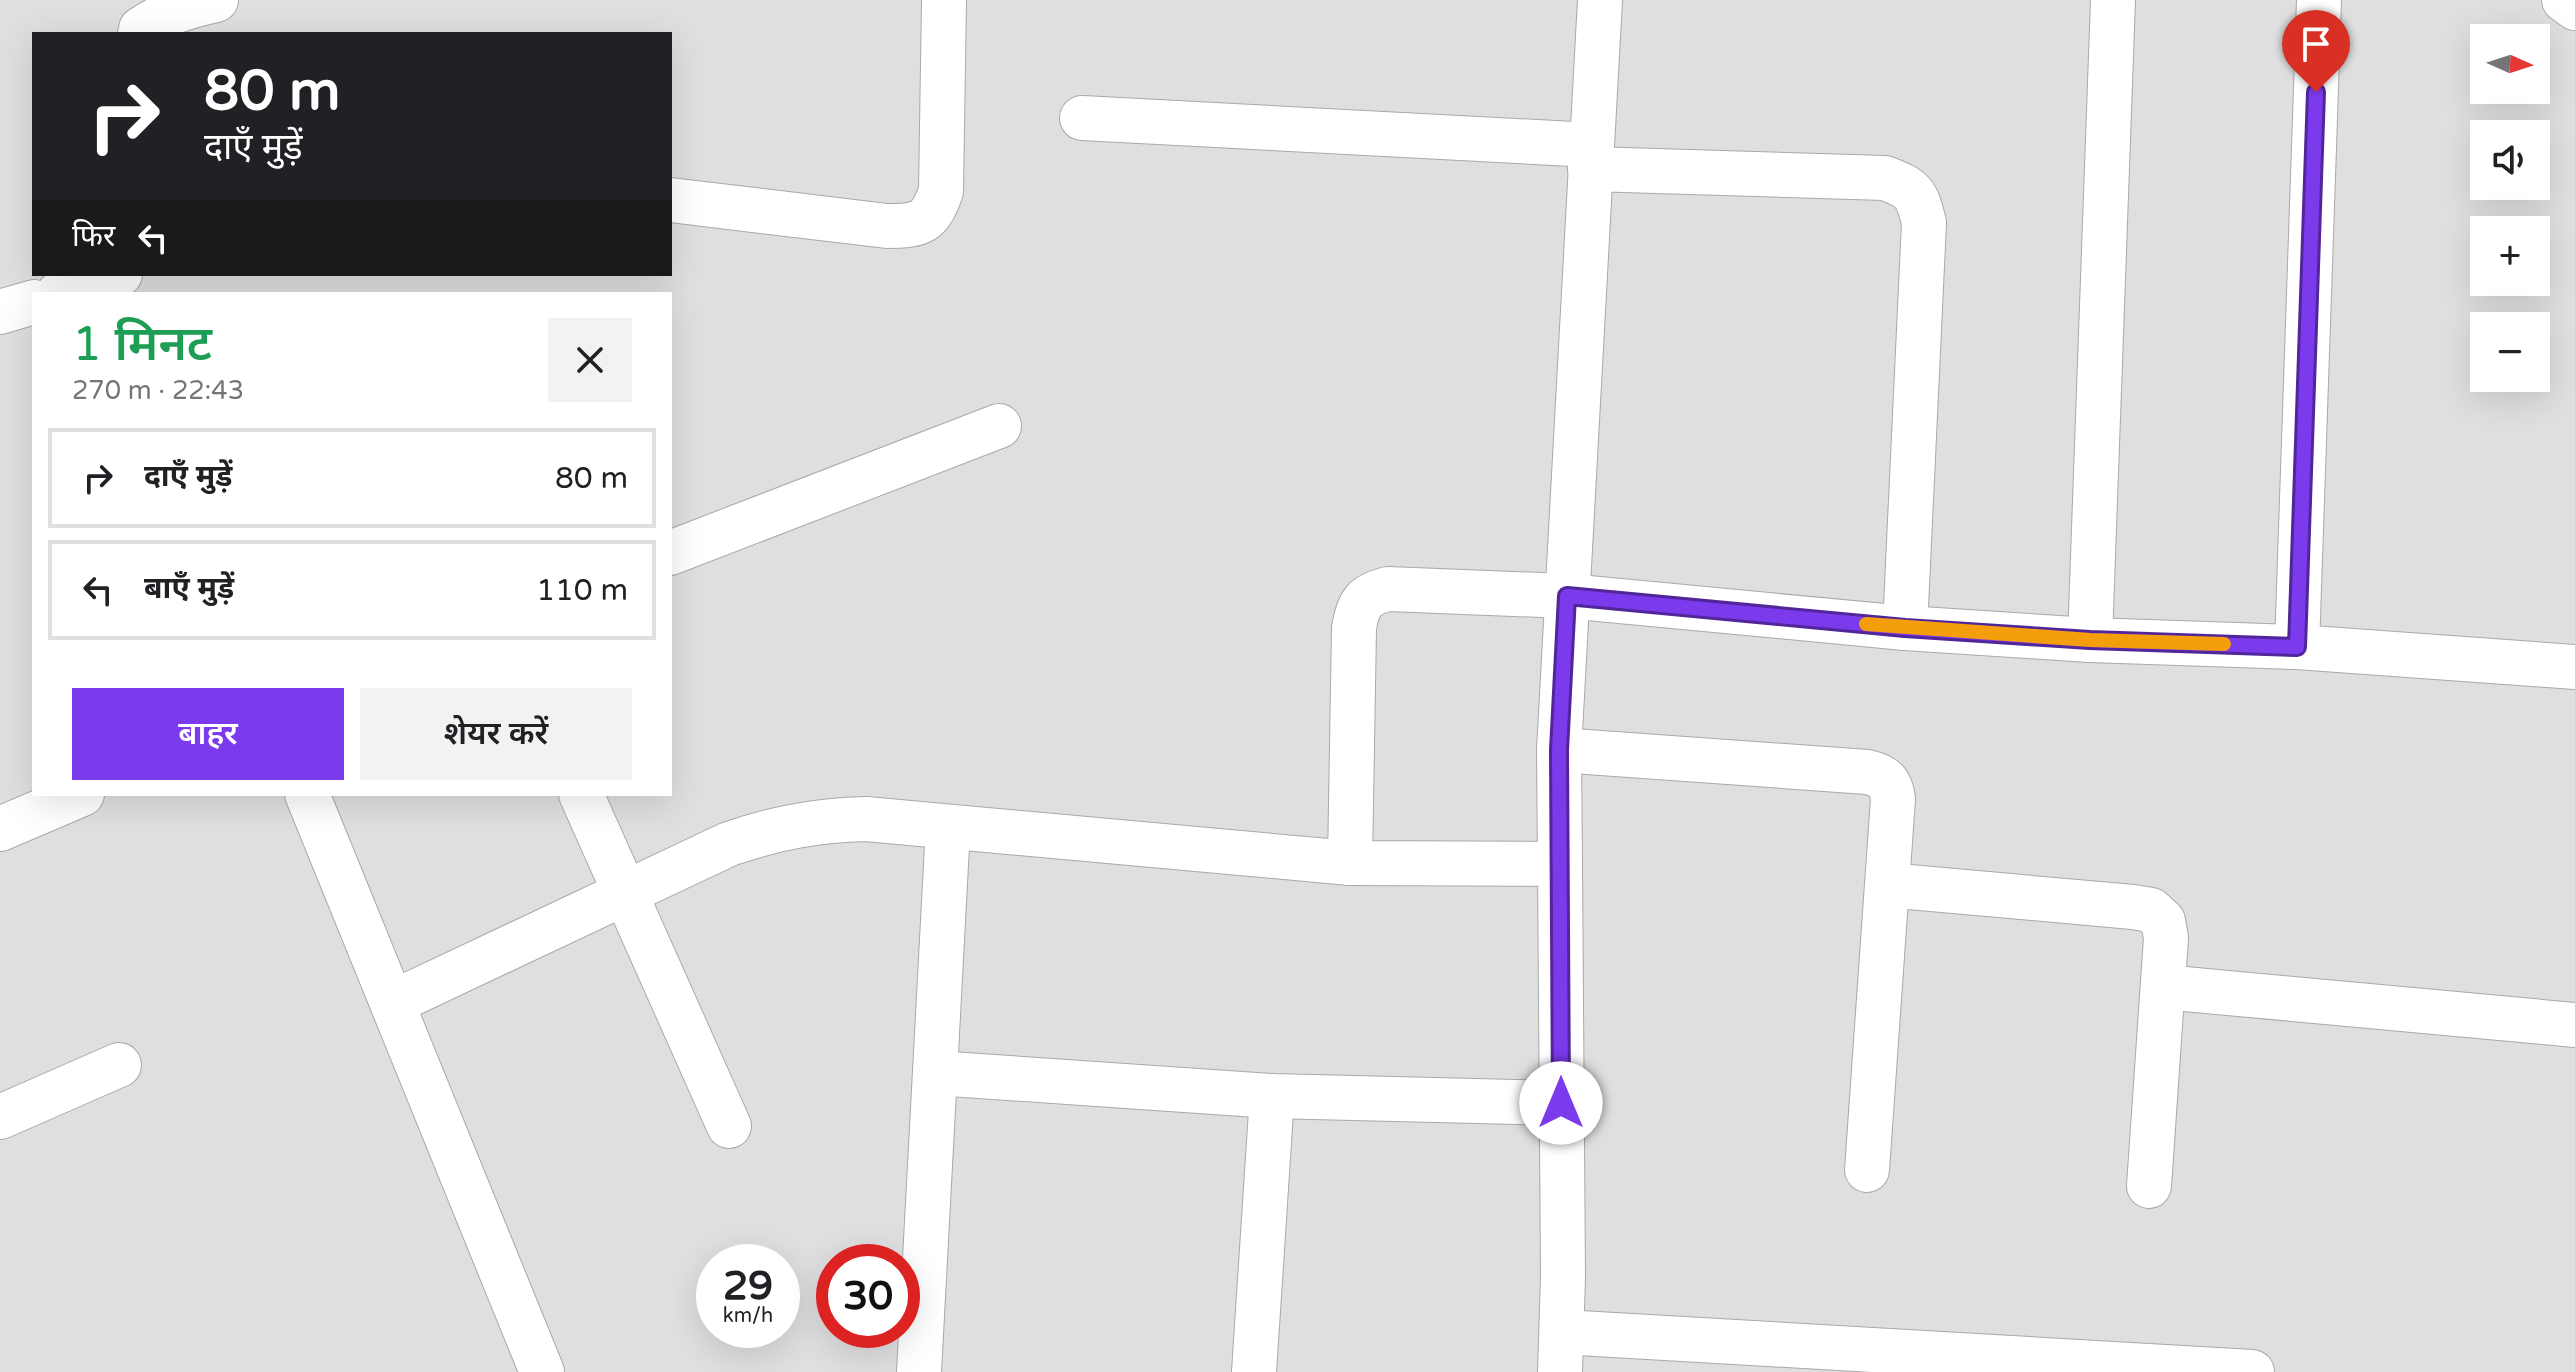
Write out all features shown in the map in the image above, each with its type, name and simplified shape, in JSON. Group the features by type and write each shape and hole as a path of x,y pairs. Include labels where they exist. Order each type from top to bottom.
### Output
{"street":[{"path":"140,32 154,20 180,8 216,0"},
{"path":"672,200 887,226 915,226 933,213 941,191 944,0"},
{"path":"1600,0 1559,750 1561,1352 2252,1372"},
{"path":"2090,640 2113,0"},
{"path":"2297,647 2319,0"},
{"path":"2564,0 2575,8"},
{"path":"1082,118 1885,178 1905,185 1918,196 1924,223 1905,628"},
{"path":"64,292 114,276"},
{"path":"0,312 32,303"},
{"path":"672,552 999,426"},
{"path":"1350,863 1354,628 1358,607 1369,593 1388,589 1567,596 1905,628 2090,640 2297,647 2575,667"},
{"path":"1559,750 1881,775 1891,785 1893,799 1867,1170"},
{"path":"0,829 77,796"},
{"path":"308,796 542,1372"},
{"path":"582,796 729,1126"},
{"path":"394,1002 729,844 780,826 824,820 866,819 1350,863 1560,864"},
{"path":"919,1372 948,827"},
{"path":"1887,885 2151,910 2163,921 2166,938 2149,1186"},
{"path":"2163,987 2575,1025"},
{"path":"0,1117 119,1065"},
{"path":"935,1073 1272,1096 1561,1103"},
{"path":"1254,1372 1272,1096"}],"shaded area":[{"path":"0,0 2575,0 2575,1372 0,1372"}],"slow traffic":[{"path":"1866,624 2090,640 2224,644"}],"route":[{"path":"1561,1103 1559,750 1567,596 1905,628 2090,640 2297,647 2316,92"}]}
